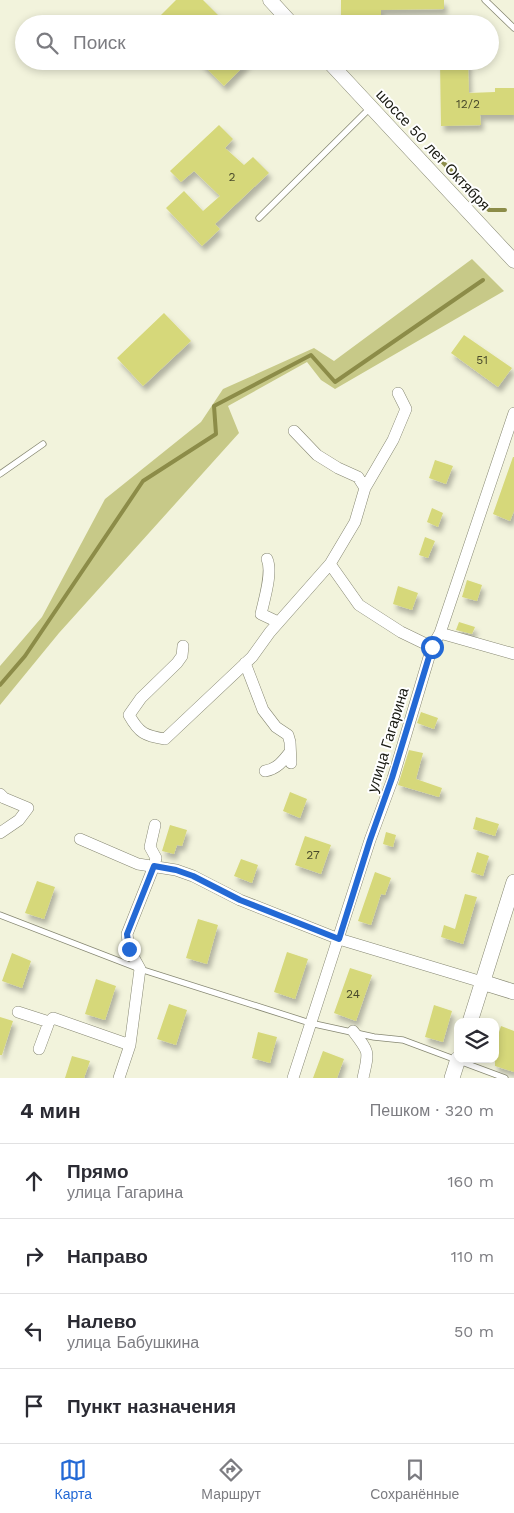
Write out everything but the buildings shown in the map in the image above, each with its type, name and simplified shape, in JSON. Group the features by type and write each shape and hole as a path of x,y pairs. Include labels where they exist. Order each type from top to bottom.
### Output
{"main road":[{"path":"471,1018 514,882"},
{"path":"482,982 514,992"},
{"path":"452,1078 457,1063"}],"street":[{"path":"270,0 284,15"},
{"name":"шоссе 50 лет Октября","path":"336,70 514,261"},
{"path":"183,646 182,656 177,663 141,698 129,715 136,729 165,739 252,657 278,622 330,564 355,522 365,488 392,440 406,409 398,393"},
{"name":"улица Гагарина","path":"293,1078 392,778 432,647 440,634 514,413"},
{"path":"294,432 317,455 338,468 358,476 365,488"},
{"path":"267,559 270,564 269,576 261,614 278,622"},
{"path":"330,564 359,605 401,632 432,647"},
{"path":"440,634 514,654"},
{"path":"245,663 263,710 276,727 288,736 290,742 290,757 271,770 265,771"},
{"path":"0,794 4,798 28,808 19,820 0,833"},
{"path":"119,1078 130,1044 140,969 129,949 127,934 154,866 156,858 150,847 155,825"},
{"path":"80,839 138,864 176,870 193,876 240,900 339,939 482,982"},
{"path":"18,1012 49,1022"},
{"path":"39,1049 49,1022 53,1018 130,1044"},
{"path":"353,1031 366,1048 367,1057 363,1078"}],"lane":[{"path":"485,0 514,28"},
{"path":"259,218 371,107"},
{"path":"0,474 43,444"},
{"path":"0,915 140,969 310,1023 374,1037 402,1040 454,1059"},
{"path":"466,1063 506,1078"}],"green space":[{"path":"472,259 504,291 335,389 321,380 307,362 228,406 239,433 59,633 0,705 0,666 42,617 105,499 201,422 223,389 314,348 334,361"}],"waterway":[{"path":"433,152 489,210 505,210"},
{"path":"0,685 25,656 143,481 216,434 214,406 311,355 335,382 483,280"}],"route":[{"path":"129,949 127,934 154,866 176,870 193,876 240,900 339,939 370,840 392,778 432,647"}]}
